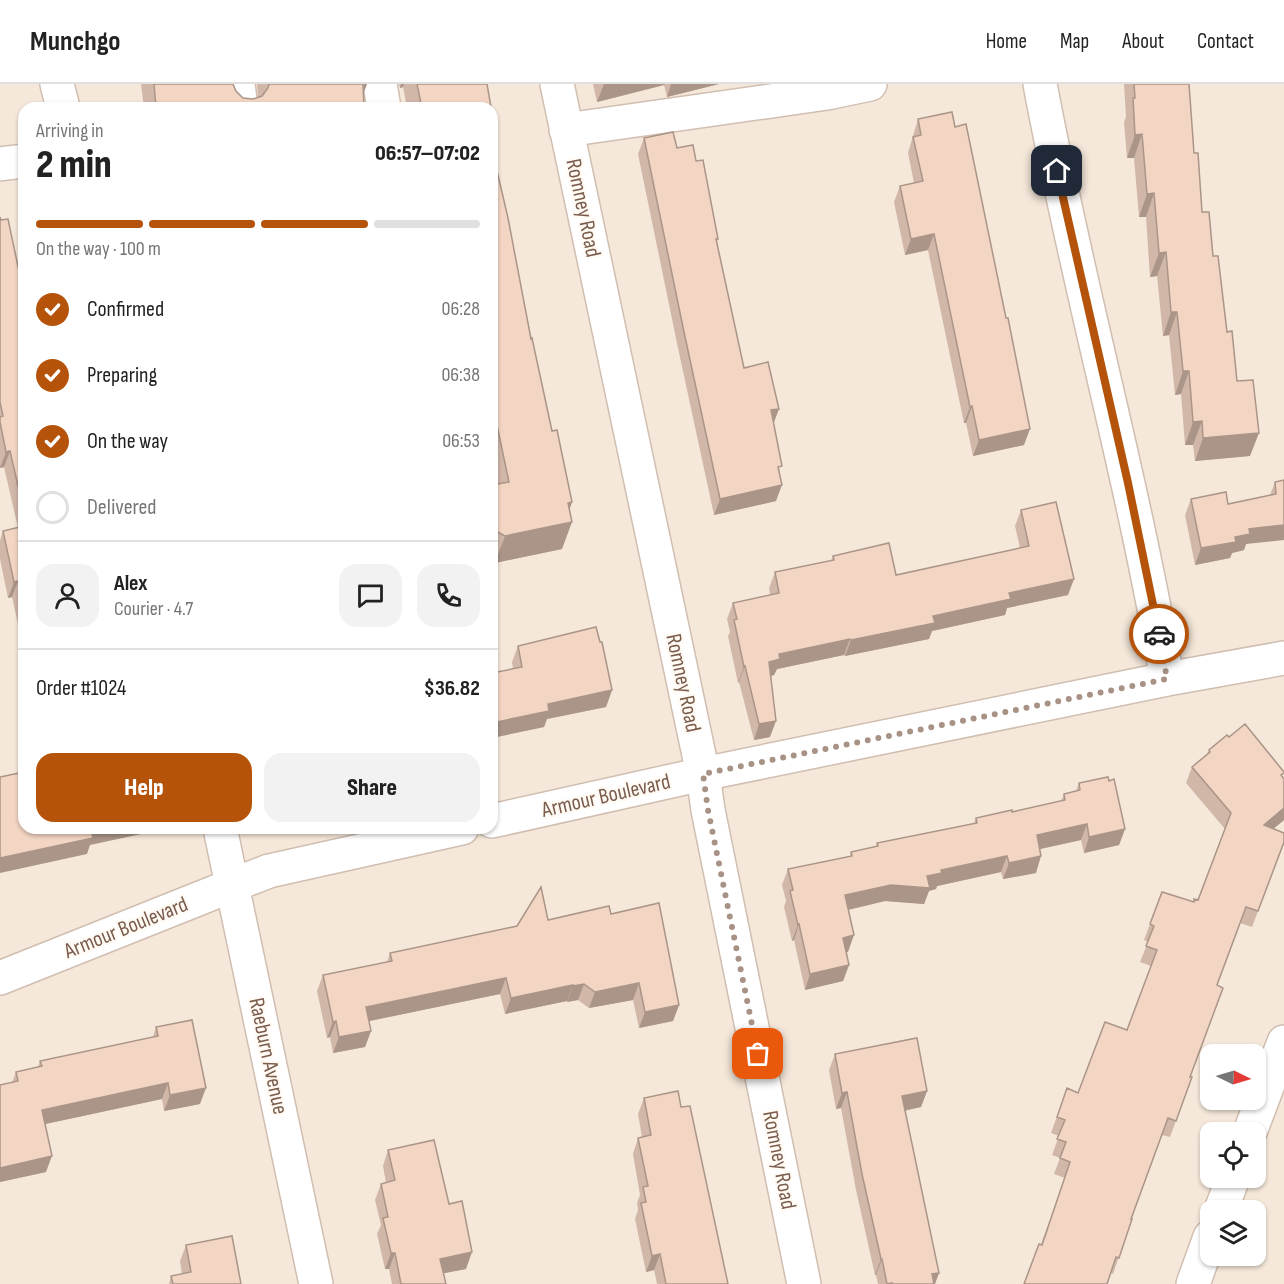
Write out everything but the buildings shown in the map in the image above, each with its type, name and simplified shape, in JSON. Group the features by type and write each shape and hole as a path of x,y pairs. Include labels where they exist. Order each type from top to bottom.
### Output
{"street":[{"path":"57,84 62,102"},
{"path":"238,84 241,102"},
{"path":"380,84 383,102"},
{"name":"Romney Road","path":"557,84 703,774 713,835 804,1284"},
{"path":"566,130 826,93 870,84"},
{"path":"1040,84 1052,149 1128,483 1167,679"},
{"path":"0,164 18,162"},
{"name":"Armour Boulevard","path":"498,820 703,774 1167,679 1284,658"},
{"name":"Raeburn Avenue","path":"221,834 316,1284"},
{"name":"Armour Boulevard","path":"0,978 269,871 435,834"},
{"path":"1254,1122 1284,1042"},
{"path":"1193,1284 1200,1265"}],"shaded area":[{"path":"0,84 1284,84 1284,1284 0,1284"}],"way so far":[{"path":"758,1054 708,810 703,774 1167,679 1159,634"}],"route":[{"path":"1057,171 1128,483 1159,634"}]}
